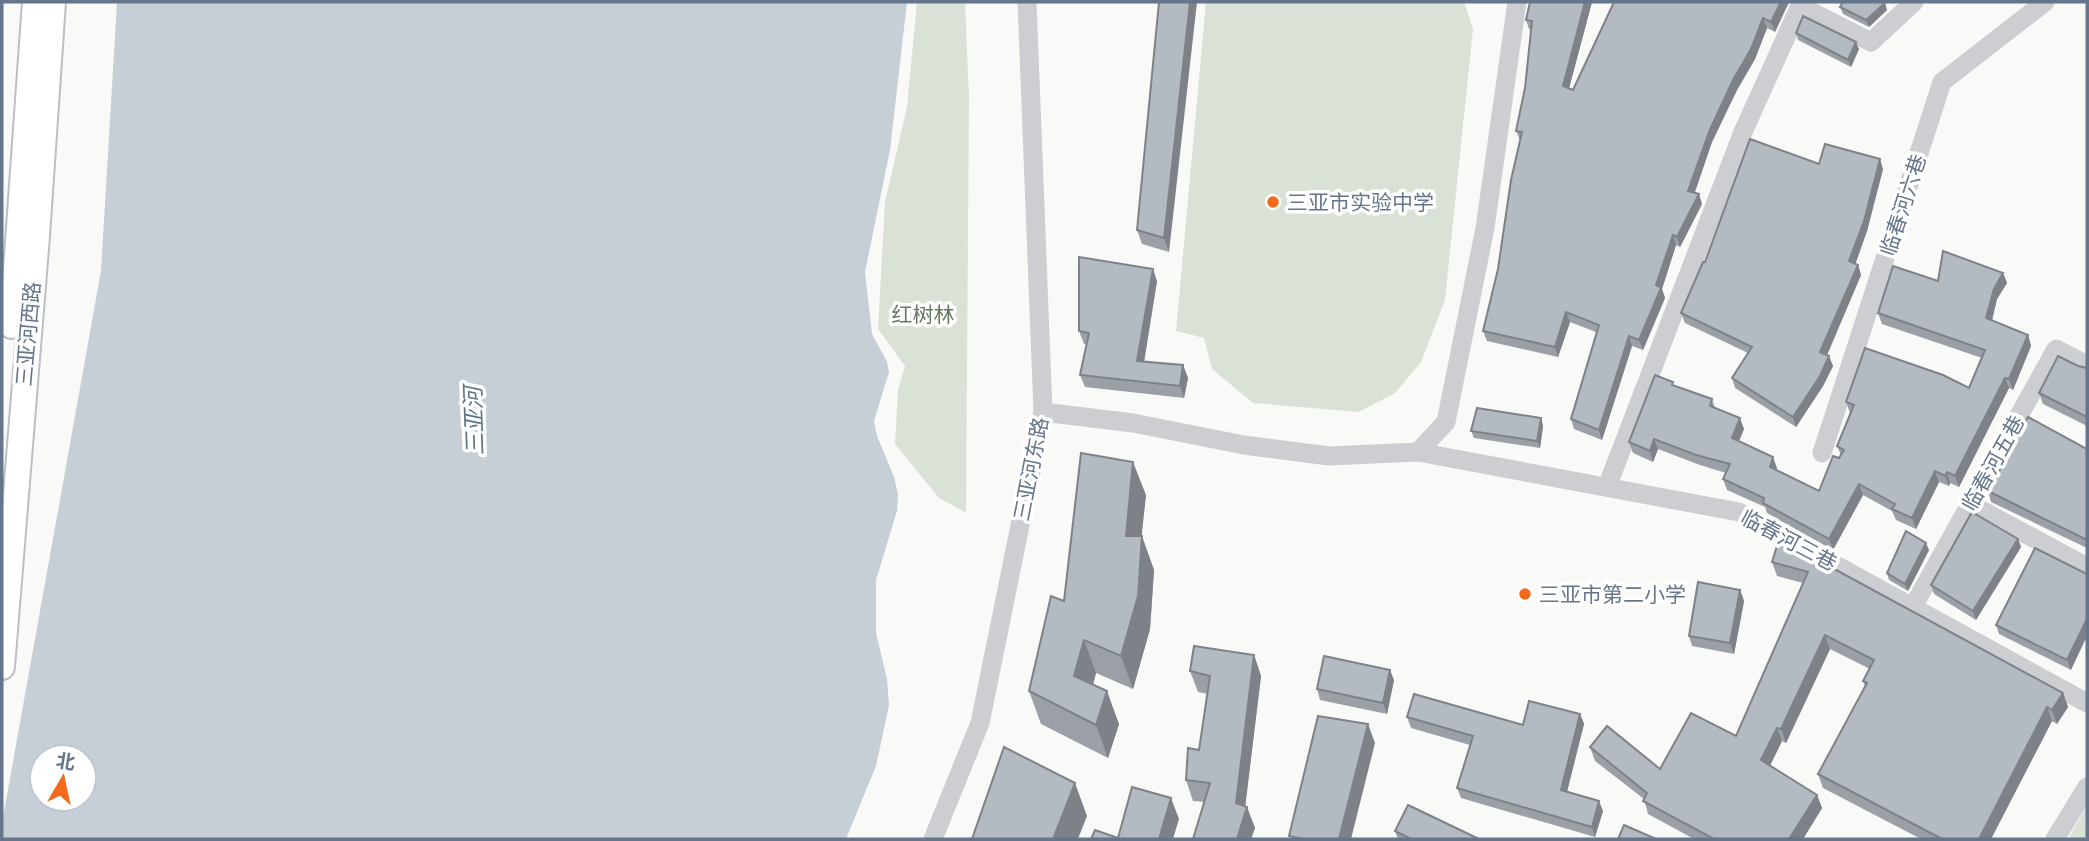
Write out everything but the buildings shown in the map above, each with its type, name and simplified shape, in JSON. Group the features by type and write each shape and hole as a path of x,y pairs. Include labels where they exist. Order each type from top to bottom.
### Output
{"main road":[{"name":"三亚河西路","path":"2,472 8,289 35,2"},
{"name":"三亚河西路","path":"2,667 53,2"}],"street":[{"name":"三亚河东路","path":"933,839 980,723 1043,412 1027,2"},
{"path":"1418,452 1446,422 1485,228 1517,2"},
{"path":"1607,487 1743,132 1801,4 1871,42 1914,2"},
{"name":"临春河六巷","path":"1822,453 1942,82 2045,2"},
{"name":"临春河五巷","path":"1913,607 2056,349 2087,365"},
{"name":"临春河三巷","path":"1043,412 1133,423 1244,444 1329,456 1418,452 1739,512 2087,703"},
{"path":"1970,504 2087,567"},
{"path":"2055,839 2087,787"}],"green space":[{"name":"红树林","path":"917,2 965,2 969,97 966,513 939,498 895,444 898,390 905,366 878,329 885,202 907,107"},
{"name":"三亚市实验中学","path":"1206,2 1464,2 1473,29 1445,300 1421,362 1395,393 1359,412 1253,403 1212,369 1204,338 1176,331"},
{"path":"2087,806 2087,839 2068,839"}],"water":[{"name":"三亚河","path":"117,2 907,2 890,150 865,272 872,334 887,362 889,372 874,421 898,494 897,511 876,580 876,633 887,679 889,705 876,766 846,839 2,839 2,823 101,271"}],"place":[{"name":"三亚市实验中学","path":"1273,202"},
{"name":"三亚市第二小学","path":"1525,594"}]}
